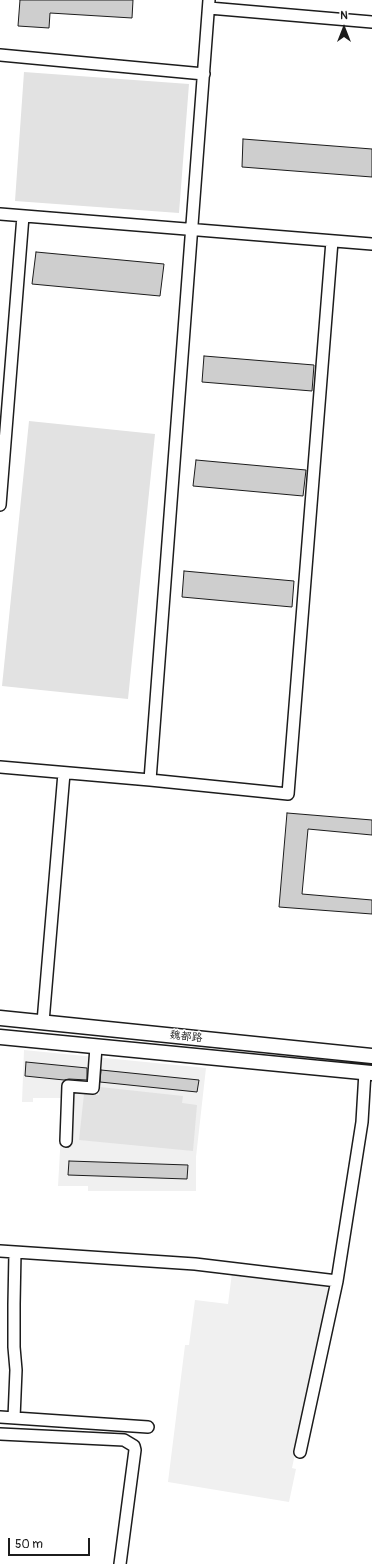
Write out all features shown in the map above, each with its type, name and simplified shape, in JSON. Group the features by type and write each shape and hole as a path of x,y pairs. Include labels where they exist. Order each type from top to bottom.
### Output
{"main road":[{"name":"魏都路","path":"0,1018 372,1056"},
{"name":"魏都路","path":"0,1037 369,1073"}],"street":[{"path":"150,780 209,4 372,22"},
{"path":"0,55 204,74"},
{"path":"0,214 372,244"},
{"path":"0,505 23,216"},
{"path":"0,768 150,780 288,794 332,241"},
{"path":"43,1022 64,773"},
{"path":"66,1141 68,1086 92,1088 96,1047"},
{"path":"300,1452 336,1281 369,1073"},
{"path":"0,1251 195,1264 336,1281"},
{"path":"14,1418 16,1370 14,1347 15,1252"},
{"path":"0,1417 148,1427"},
{"path":"0,1434 124,1440 134,1446 135,1450 120,1564"}],"shaded area":[{"path":"24,72 189,84 179,213 15,201"},
{"path":"29,421 155,434 128,699 2,686"},
{"path":"24,1050 206,1068 196,1157 196,1191 88,1191 88,1186 58,1186 63,1098 33,1098 33,1102 22,1102"},
{"path":"100,1087 183,1096 182,1103 197,1105 193,1151 79,1140 84,1094 99,1095"},
{"path":"232,1273 327,1287 329,1291 292,1468 296,1469 289,1502 168,1482 185,1345 189,1345 195,1300 228,1304"}],"building":[{"path":"20,0 133,0 132,18 50,13 49,28 18,26"},
{"path":"243,139 372,149 372,177 242,167"},
{"path":"36,252 164,264 160,296 32,284"},
{"path":"204,356 314,365 312,391 202,382"},
{"path":"196,460 306,470 303,496 193,486"},
{"path":"184,571 294,581 292,607 182,597"},
{"path":"287,813 372,820 372,835 308,829 302,894 372,900 372,914 279,907"},
{"path":"26,1062 87,1068 87,1080 64,1080 25,1076"},
{"path":"101,1070 199,1080 197,1092 100,1082"},
{"path":"69,1161 188,1165 187,1179 68,1175"}]}
